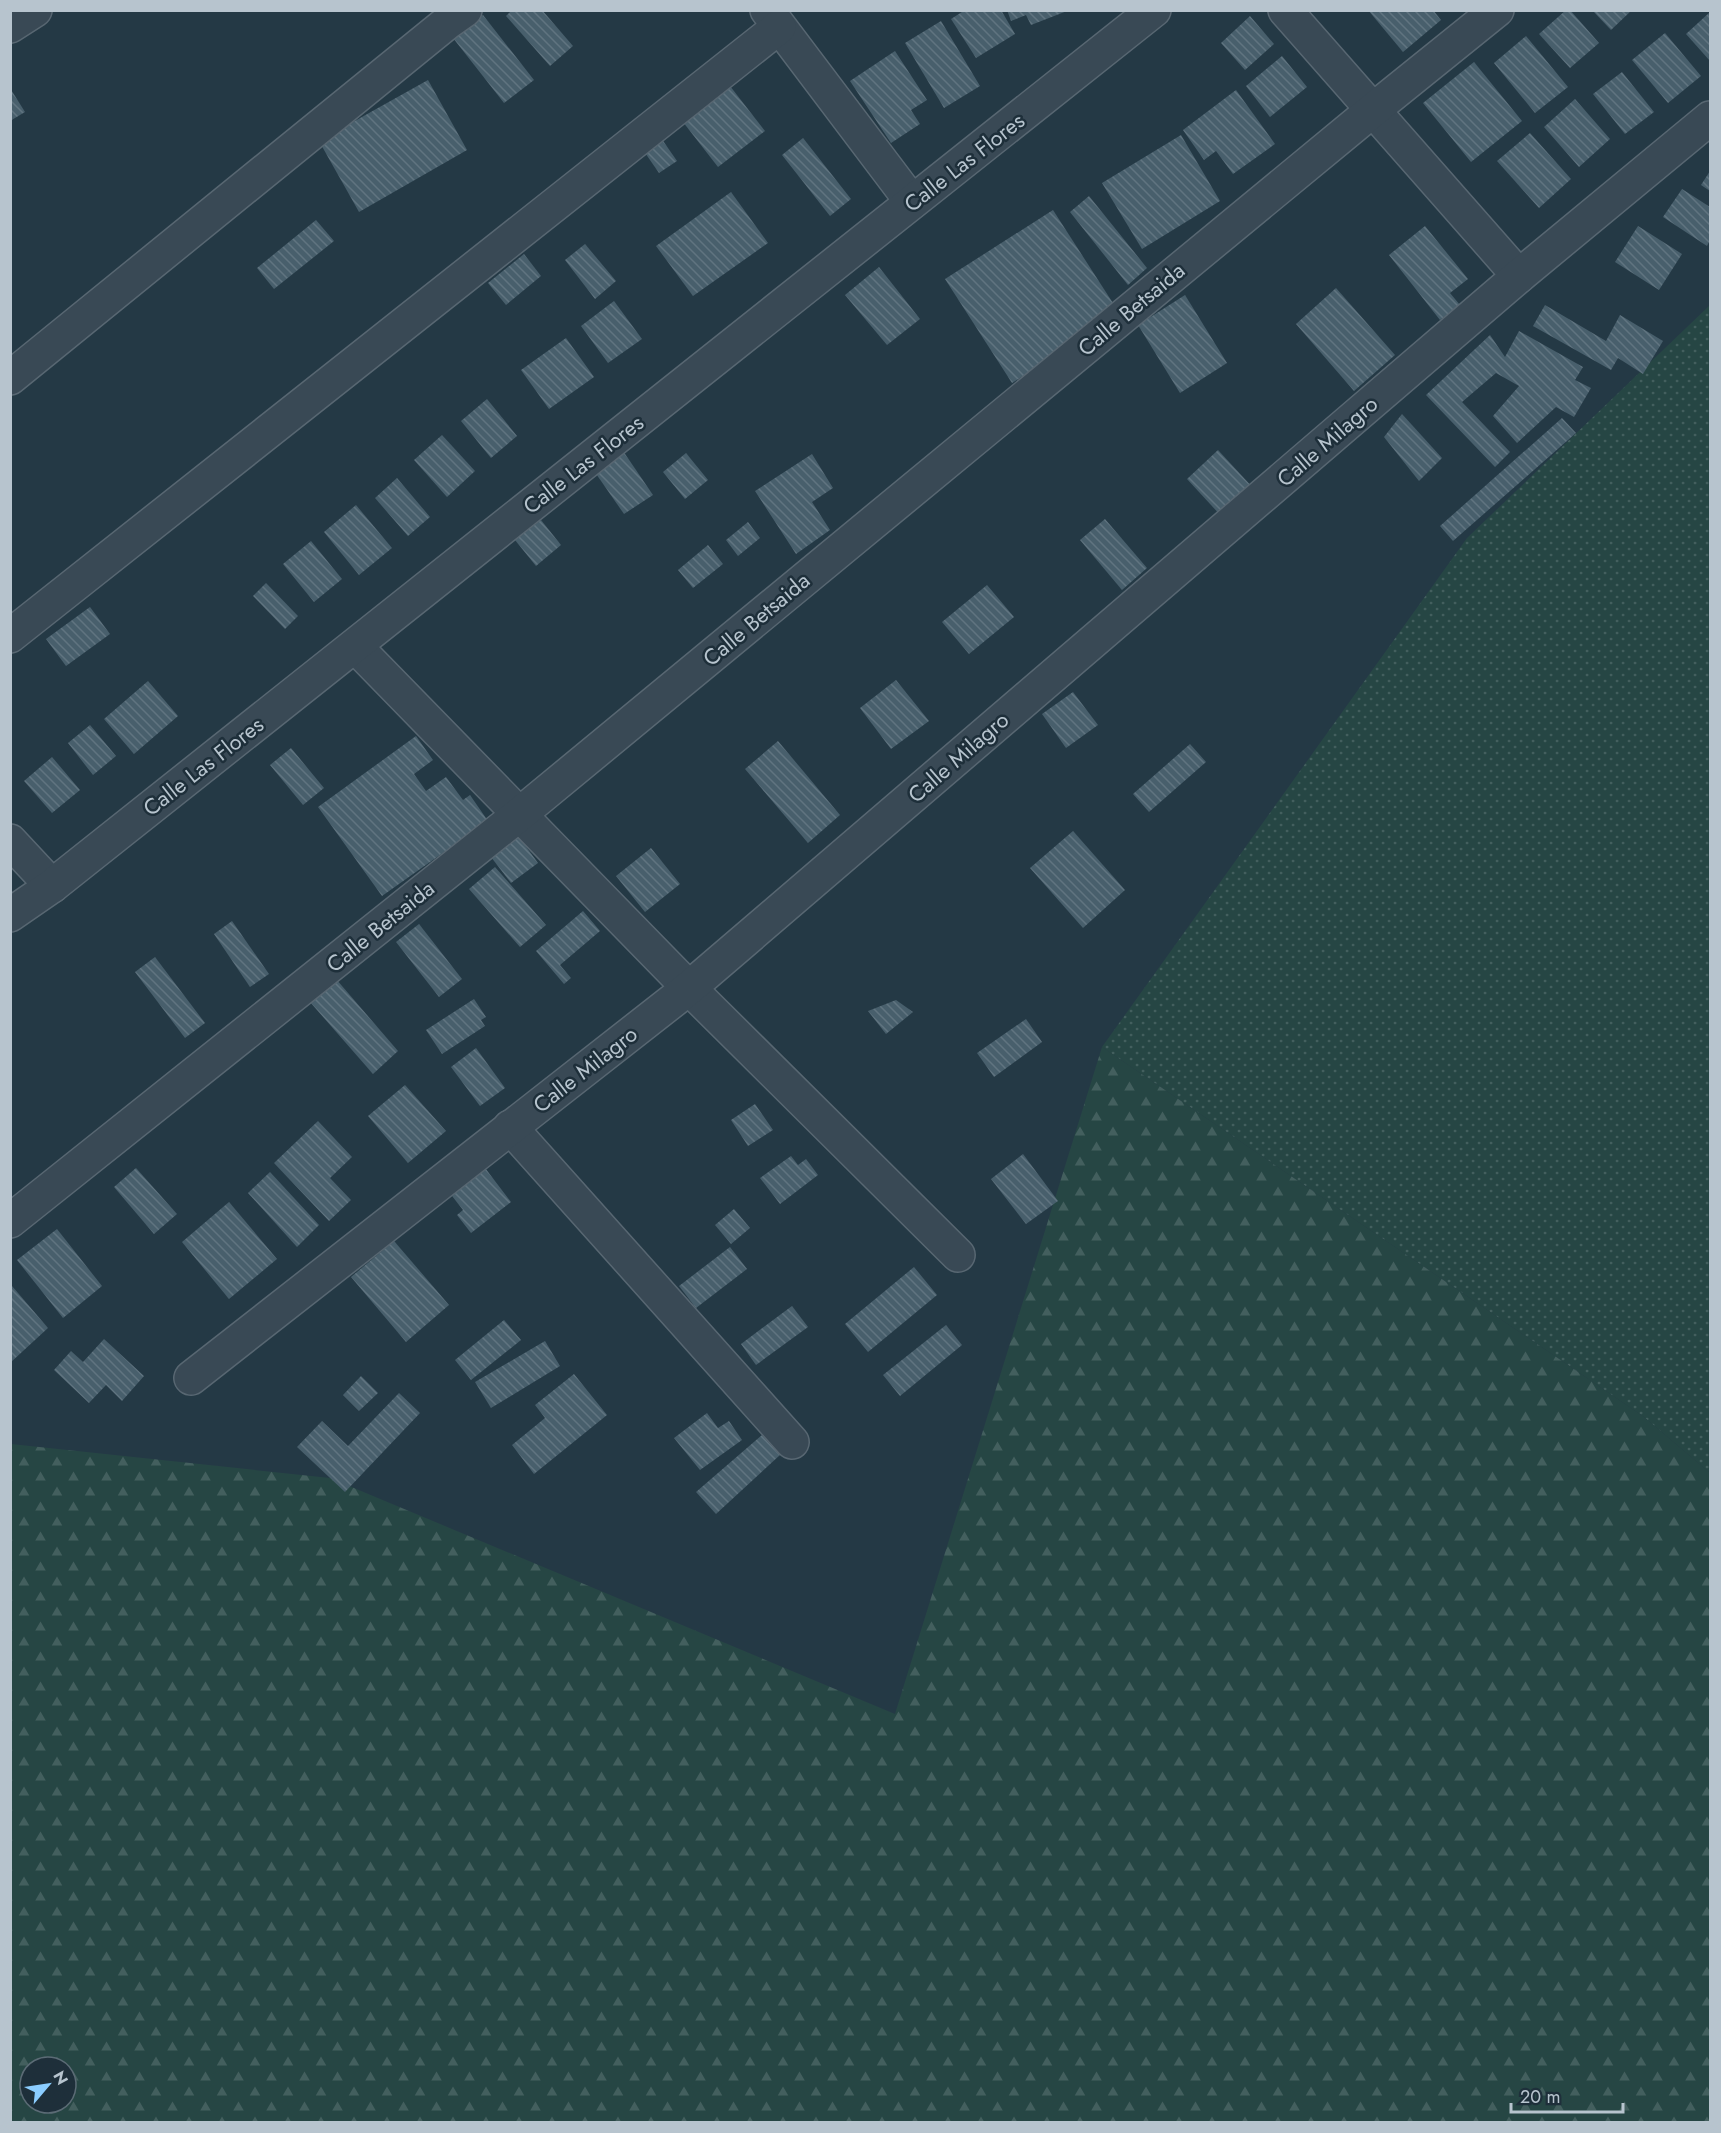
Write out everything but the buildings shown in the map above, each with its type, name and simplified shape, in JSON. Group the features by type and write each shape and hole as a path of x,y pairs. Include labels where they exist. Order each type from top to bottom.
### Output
{"street":[{"path":"10,26 35,10"},
{"name":"Calle Las Flores","path":"10,915 52,886 1154,10"},
{"path":"1285,10 1519,276"},
{"name":"Calle Betsaida","path":"10,1221 520,814 1497,10"},
{"path":"10,378 451,14"},
{"path":"10,636 773,19 912,202"},
{"name":"Calle Milagro","path":"190,1378 689,988 1519,276 1710,118"},
{"path":"355,645 689,988 958,1256"},
{"path":"10,841 52,886"},
{"path":"510,1128 792,1442"}],"green space":[{"path":"1710,305 1710,1473 1644,1417 1102,1047 1467,538"},
{"path":"1102,1047 1644,1417 1710,1473 1710,2122 11,2122 11,1444 330,1478 895,1714"}]}
